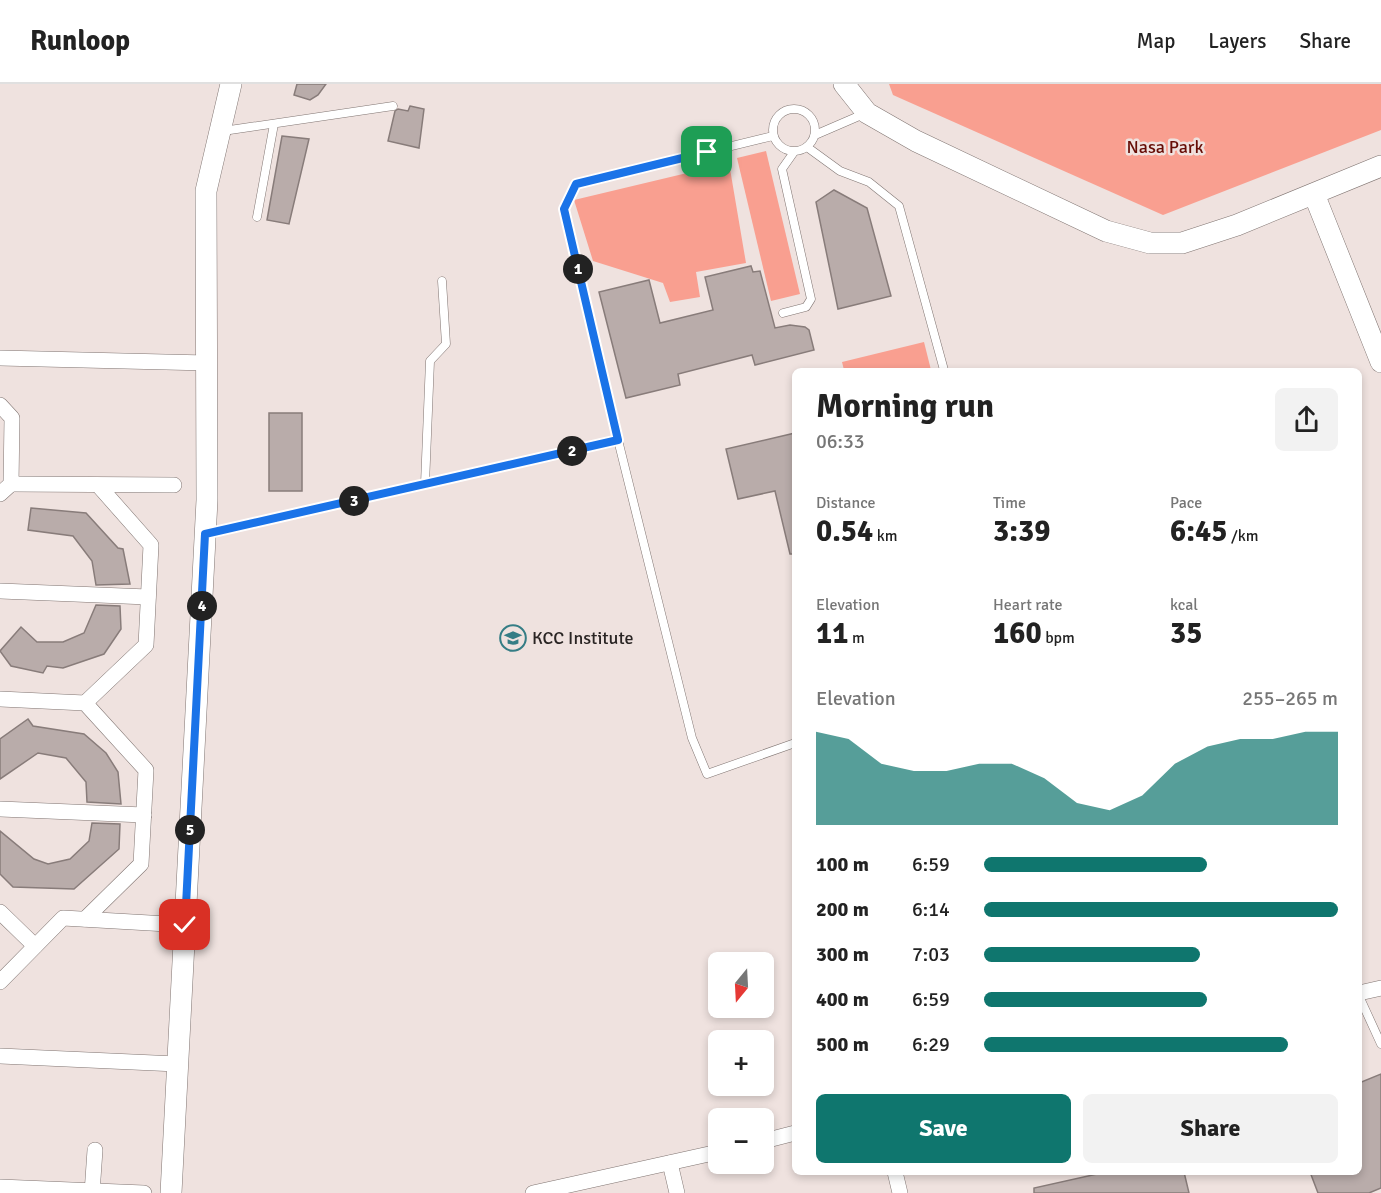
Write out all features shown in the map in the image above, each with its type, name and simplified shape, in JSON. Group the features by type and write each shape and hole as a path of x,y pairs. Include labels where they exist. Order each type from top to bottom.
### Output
{"street":[{"path":"171,1193 205,534 206,191 231,84"},
{"path":"844,84 867,112 916,141 1106,231 1150,243 1182,243 1237,225 1381,166"},
{"path":"1314,194 1381,362"},
{"path":"0,358 207,363"},
{"path":"0,405 12,418 6,489 98,485 174,485"},
{"path":"0,699 86,702 147,645 151,545 98,485"},
{"path":"0,591 148,597"},
{"path":"85,919 141,864 146,770 86,702"},
{"path":"0,809 144,815"},
{"path":"0,912 35,946"},
{"path":"0,982 63,918 185,925"},
{"path":"1362,993 1381,988"},
{"path":"0,1056 177,1064"},
{"path":"774,1138 792,1134"},
{"path":"92,1192 95,1150"},
{"path":"534,1193 708,1154"},
{"path":"670,1163 677,1193"},
{"path":"896,1175 900,1193"},
{"path":"0,1187 144,1193"}],"lane":[{"path":"219,132 393,106"},
{"path":"794,152 781,148 773,136 773,122 783,111 797,109 804,111 813,121 815,135"},
{"path":"783,313 806,307 811,299 782,169 794,152 807,147 815,135 867,112"},
{"path":"257,217 274,124"},
{"path":"773,136 576,184 564,209 618,440 692,738 707,774 792,744"},
{"path":"807,147 840,171 869,182 899,206 943,368"},
{"path":"425,484 430,362 446,344 442,281"},
{"path":"205,534 618,440"},
{"path":"1362,1001 1381,1044"}],"green space":[{"name":"Nasa Park","path":"889,84 1381,84 1381,130 1163,215 893,95"},
{"path":"766,151 800,294 771,301 737,158"},
{"path":"729,163 746,263 696,272 700,297 670,302 663,283 593,261 574,200"},
{"path":"924,342 930,368 844,368 842,362"}],"building":[{"path":"297,84 326,84 318,95 310,100 294,95"},
{"path":"410,106 424,109 419,148 388,141 395,111 398,109 408,111"},
{"path":"282,136 309,139 289,224 267,220"},
{"path":"834,190 867,208 891,296 838,309 816,202"},
{"path":"751,266 753,272 760,271 775,328 790,325 805,327 809,330 814,350 755,365 752,355 678,374 680,385 626,398 599,292 649,280 660,323 713,310 705,277"},
{"path":"269,413 302,413 302,491 269,491"},
{"path":"792,434 792,554 790,554 775,491 738,499 726,449"},
{"path":"31,508 86,513 118,548 123,549 130,584 96,585 92,561 73,536 28,530"},
{"path":"96,605 120,606 121,629 104,654 63,668 47,666 43,673 11,666 0,651 21,627 37,642 63,642 84,633"},
{"path":"28,719 33,726 84,734 106,753 118,772 121,804 87,802 86,782 66,758 38,753 0,779 0,739"},
{"path":"92,823 120,824 119,849 74,889 13,887 0,874 0,831 34,859 48,864 70,859 89,841"},
{"path":"1381,1074 1381,1188 1369,1193 1318,1193 1311,1175 1362,1175 1362,1082"},
{"path":"1092,1175 1185,1175 1189,1193 1034,1193 1034,1188"}],"place":[{"name":"KCC Institute","path":"513,638"}],"route":[{"path":"185,925 205,534 618,440 564,209 576,184 707,152"}]}
